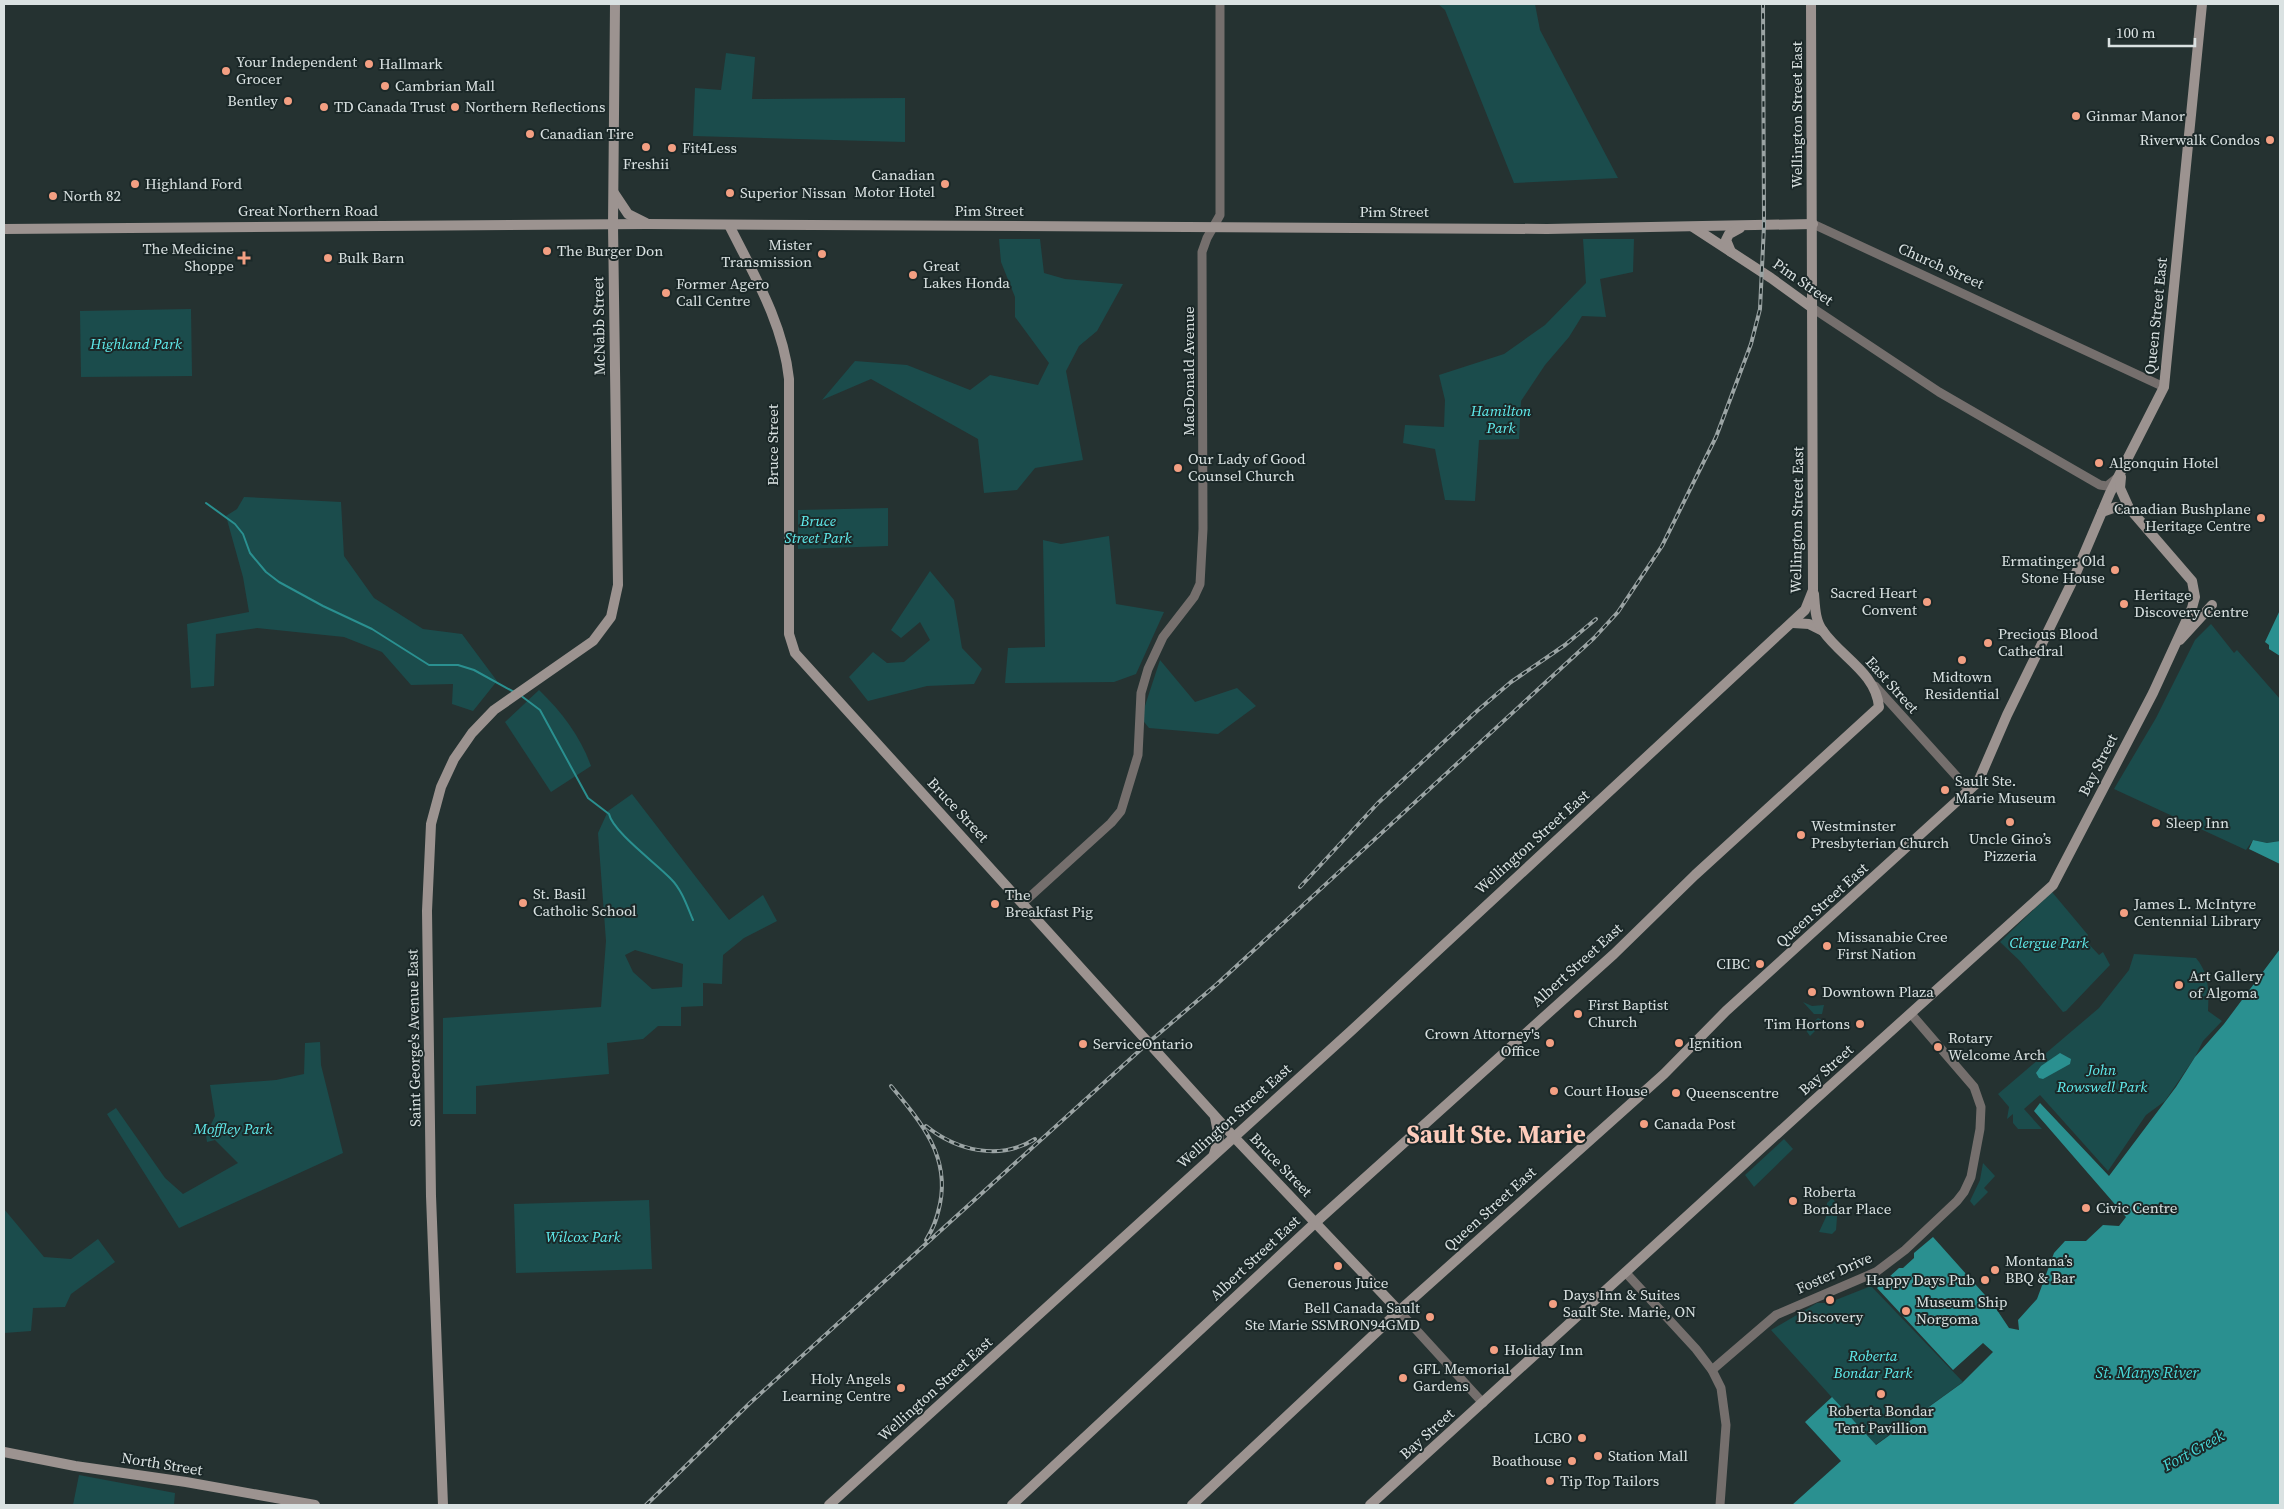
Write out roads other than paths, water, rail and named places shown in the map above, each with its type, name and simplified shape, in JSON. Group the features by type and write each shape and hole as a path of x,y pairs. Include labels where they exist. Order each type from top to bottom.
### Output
{"main road":[{"name":"McNabb Street","path":"593,641 611,616 618,585 613,225 615,4"},
{"name":"Wellington Street East","path":"829,1505 1234,1137 1805,610 1813,590 1811,4"},
{"name":"Queen Street East","path":"1192,1505 1399,1312 1664,1074 1726,1011 1978,782 2007,715 2073,580 2102,512 2164,387 2202,4"},
{"path":"613,191 628,214 646,224"},
{"name":"Church Street","path":"1693,227 1813,224"},
{"name":"Pim Street","path":"613,225 1693,227 1771,278 1811,307"},
{"name":"Great Northern Road","path":"4,229 613,225"},
{"name":"Bruce Street","path":"730,225 771,312 786,357 789,379 789,634 792,646 812,673 1234,1137 1399,1312"},
{"path":"1731,253 1726,240 1729,234 1744,226"},
{"path":"2121,474 2120,488 2129,508"},
{"path":"2102,512 2116,506 2129,508"},
{"name":"Bay Street","path":"1370,1505 1810,1104 1912,1015 2054,885 2153,693 2192,608 2194,597 2192,581 2129,508"},
{"name":"East Street","path":"1813,590 1816,612 1823,632 1873,684"},
{"path":"2172,648 2212,605"},
{"path":"1793,623 1809,624 1823,632"},
{"name":"Saint George's Avenue East","path":"443,1505 431,1196 427,911 431,824 441,787 454,759 481,722 529,684 593,641"},
{"path":"1873,684 1879,707"},
{"name":"Albert Street East","path":"1012,1505 1316,1222 1614,954 1688,882 1879,707"},
{"path":"1214,1154 1219,1138 1215,1116"},
{"name":"North Street","path":"4,1452 75,1466 186,1482 316,1505"}],"street":[{"name":"MacDonald Avenue","path":"1023,903 1111,823 1121,811 1138,755 1140,693 1148,669 1163,637 1194,597 1200,584 1203,529 1202,252 1220,215 1220,4"},
{"name":"Church Street","path":"1813,224 2164,387"},
{"name":"Pim Street","path":"1811,307 1939,392 2100,485"},
{"path":"2102,512 2105,494 2100,485 2110,485 2121,474"},
{"name":"East Street","path":"1873,684 1969,790"},
{"path":"1879,707 1886,709 1905,721"},
{"name":"Foster Drive","path":"1712,1370 1776,1315 1876,1272 1952,1207 1964,1192 1971,1177 1980,1129 1981,1107 1974,1087 1912,1015"},
{"path":"1626,1273 1696,1349 1712,1370 1721,1388 1726,1409 1720,1505"},
{"path":"1399,1312 1483,1403"}],"water":[{"path":"2280,610 2280,656 2269,649 2269,645 2265,642"},
{"path":"2253,840 2267,843 2280,841 2280,864 2249,849"},
{"name":"St. Marys River","path":"2280,949 2280,1505 1792,1505 1841,1461 1805,1422 1832,1397 1876,1445 1962,1383 1993,1352 1983,1343 1953,1370 1877,1288 1899,1268 1903,1268 1914,1258 1914,1253 1933,1237 1993,1304 2009,1328 2019,1330 2018,1320 2037,1299 2054,1253 2065,1241 2086,1241 2103,1225 2119,1226 2126,1217 2034,1111 2040,1103 2109,1176 2176,1087 2195,1057 2224,1024"},
{"path":"2060,1053 2071,1059 2070,1064 2043,1079 2039,1078 2036,1073 2041,1066"}],"waterway":[{"path":"206,503 235,524 243,534 250,553 266,572 279,582 323,606 372,629 429,665 458,665 474,670 514,692"},
{"path":"520,695 540,710 588,798 609,814 618,830 675,883 684,898 693,920"}],"railway":[{"path":"646,1505 750,1403 1149,1042 1217,984 1594,638 1618,612 1662,546 1716,437 1751,344 1760,309 1764,226 1763,4"},
{"path":"1300,887 1378,803 1477,711 1511,682 1565,645 1596,619"},
{"path":"891,1086 922,1126 937,1154 941,1170 940,1204 935,1223 926,1240"},
{"path":"926,1126 951,1142 979,1150 1008,1150 1022,1146 1035,1139"}],"place":[{"name":"Hallmark","path":"369,64"},
{"name":"Your Independent Grocer","path":"226,71"},
{"name":"Cambrian Mall","path":"385,86"},
{"name":"Bentley","path":"288,101"},
{"name":"TD Canada Trust","path":"324,107"},
{"name":"Northern Reflections","path":"455,107"},
{"name":"Ginmar Manor","path":"2076,116"},
{"name":"Canadian Tire","path":"530,134"},
{"name":"Riverwalk Condos","path":"2270,140"},
{"name":"Freshii","path":"646,147"},
{"name":"Fit4Less","path":"672,148"},
{"name":"Highland Ford","path":"135,184"},
{"name":"Canadian Motor Hotel","path":"945,184"},
{"name":"Superior Nissan","path":"730,193"},
{"name":"North 82","path":"53,196"},
{"name":"The Burger Don","path":"547,251"},
{"name":"Mister Transmission","path":"822,254"},
{"name":"The Medicine Shoppe","path":"244,258"},
{"name":"Bulk Barn","path":"328,258"},
{"name":"Great Lakes Honda","path":"913,275"},
{"name":"Former Agero Call Centre","path":"666,293"},
{"name":"Algonquin Hotel","path":"2099,463"},
{"name":"Our Lady of Good Counsel Church","path":"1178,468"},
{"name":"Canadian Bushplane Heritage Centre","path":"2261,518"},
{"name":"Ermatinger Old Stone House","path":"2115,570"},
{"name":"Sacred Heart Convent","path":"1927,602"},
{"name":"Heritage Discovery Centre","path":"2124,604"},
{"name":"Precious Blood Cathedral","path":"1988,643"},
{"name":"Midtown Residential","path":"1962,660"},
{"name":"Sault Ste. Marie Museum","path":"1945,790"},
{"name":"Uncle Gino’s Pizzeria","path":"2010,822"},
{"name":"Sleep Inn","path":"2156,823"},
{"name":"Westminster Presbyterian Church","path":"1801,835"},
{"name":"St. Basil Catholic School","path":"523,903"},
{"name":"The Breakfast Pig","path":"995,904"},
{"name":"James L. McIntyre Centennial Library","path":"2124,913"},
{"name":"Missanabie Cree First Nation","path":"1827,946"},
{"name":"CIBC","path":"1760,964"},
{"name":"Art Gallery of Algoma","path":"2179,985"},
{"name":"Downtown Plaza","path":"1812,992"},
{"name":"First Baptist Church","path":"1578,1014"},
{"name":"Tim Hortons","path":"1860,1024"},
{"name":"Crown Attorney's Office","path":"1550,1043"},
{"name":"Ignition","path":"1679,1043"},
{"name":"ServiceOntario","path":"1083,1044"},
{"name":"Rotary Welcome Arch","path":"1938,1047"},
{"name":"Court House","path":"1554,1091"},
{"name":"Queenscentre","path":"1676,1093"},
{"name":"Canada Post","path":"1644,1124"},
{"name":"Roberta Bondar Place","path":"1793,1201"},
{"name":"Civic Centre","path":"2086,1208"},
{"name":"Generous Juice","path":"1338,1266"},
{"name":"Montana’s BBQ & Bar","path":"1995,1270"},
{"name":"Happy Days Pub","path":"1985,1280"},
{"name":"Discovery","path":"1830,1300"},
{"name":"Days Inn & Suites Sault Ste. Marie, ON","path":"1553,1304"},
{"name":"Museum Ship Norgoma","path":"1906,1311"},
{"name":"Bell Canada Sault Ste Marie SSMRON94GMD","path":"1430,1317"},
{"name":"Holiday Inn","path":"1494,1350"},
{"name":"GFL Memorial Gardens","path":"1403,1378"},
{"name":"Holy Angels Learning Centre","path":"901,1388"},
{"name":"Roberta Bondar Tent Pavillion","path":"1881,1394"},
{"name":"LCBO","path":"1582,1438"},
{"name":"Station Mall","path":"1598,1456"},
{"name":"Boathouse","path":"1572,1461"},
{"name":"Tip Top Tailors","path":"1550,1481"}],"district":[{"name":"Sault Ste. Marie","path":"1496,1134"}],"park label":[{"name":"Highland Park","path":"136,344"},
{"name":"Hamilton Park","path":"1501,420"},
{"name":"Bruce Street Park","path":"818,530"},
{"name":"Clergue Park","path":"2049,943"},
{"name":"John Rowswell Park","path":"2102,1078"},
{"name":"Moffley Park","path":"233,1129"},
{"name":"Wilcox Park","path":"583,1237"},
{"name":"Roberta Bondar Park","path":"1873,1364"}],"water label":[{"name":"Fort Creek","path":"2193,1450"}]}
